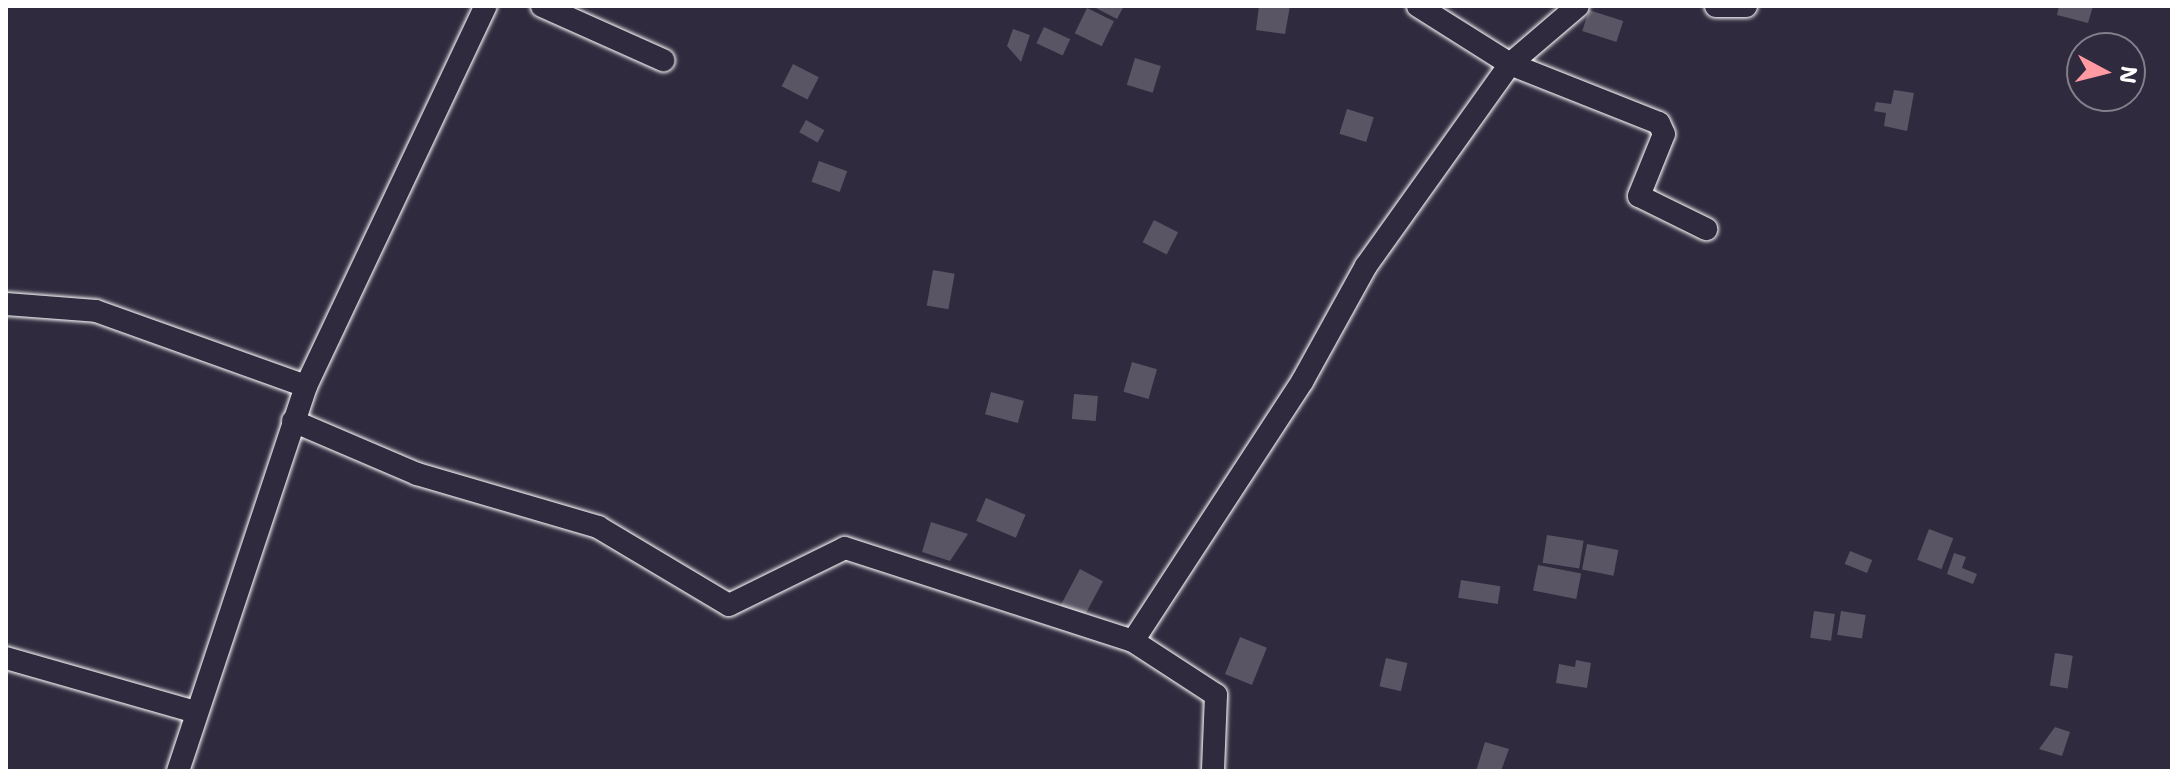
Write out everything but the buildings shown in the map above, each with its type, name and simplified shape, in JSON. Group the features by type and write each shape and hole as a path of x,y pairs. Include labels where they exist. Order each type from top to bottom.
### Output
{"street":[{"path":"178,771 195,712 306,386 486,6"},
{"path":"542,6 663,60"},
{"path":"1418,6 1510,64 1659,123 1664,134 1639,196 1706,229"},
{"path":"1133,641 1303,380 1366,266 1510,64 1578,6"},
{"path":"1716,6 1746,6"},
{"path":"6,304 96,311 306,386"},
{"path":"293,421 417,474 598,527 729,605 845,548 1133,641 1216,695 1213,771"},
{"path":"6,658 195,712"}]}
